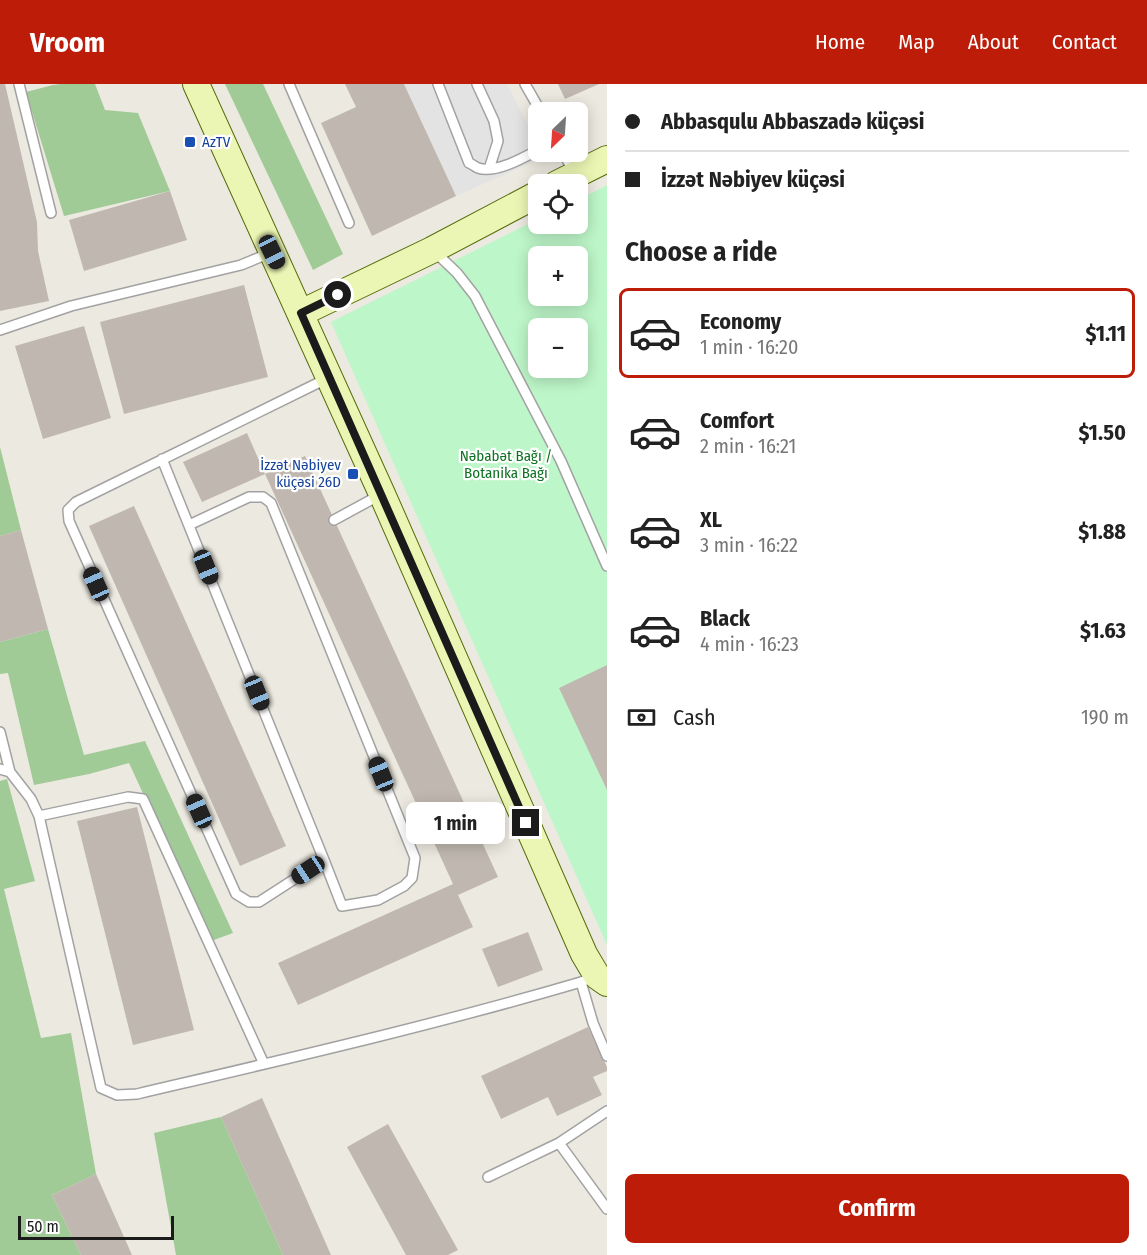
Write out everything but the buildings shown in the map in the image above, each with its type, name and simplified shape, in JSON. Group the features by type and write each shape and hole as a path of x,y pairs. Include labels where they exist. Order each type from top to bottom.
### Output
{"main road":[{"path":"196,84 330,377 595,980"},
{"path":"578,174 607,159"},
{"path":"301,313 432,250 528,199"}],"lane":[{"path":"19,84 51,213"},
{"path":"289,84 349,223"},
{"path":"438,84 469,163 479,168 489,169 509,165 528,155"},
{"path":"477,84 494,121 498,141 489,169"},
{"path":"525,84 535,102"},
{"path":"432,250 457,273 474,296 561,460 607,567"},
{"path":"0,330 71,306 241,265 272,252"},
{"path":"324,860 259,902 249,902 236,894 69,521 68,510 76,502 330,377"},
{"path":"162,459 342,906 378,900 404,886 412,878 415,858 292,541 271,503 263,497 249,497 189,525"},
{"path":"334,520 382,494"},
{"path":"0,732 5,770 31,799 39,816 100,1088 117,1095 137,1094 499,1007 595,980 592,1023 607,1056"},
{"path":"39,816 128,796 143,799 264,1064"},
{"path":"488,1178 559,1143 607,1111"},
{"path":"559,1143 607,1209"}],"green space":[{"path":"61,84 95,84 105,110 138,113 170,191 64,216 26,92"},
{"path":"225,84 263,84 343,254 313,270"},
{"name":"Nəbabət Bağı / Botanika Bağı","path":"607,185 607,945 331,322 528,224 528,234 588,234 588,195"},
{"path":"0,447 21,530 0,536"},
{"path":"48,629 84,755 145,741 233,933 211,941 129,763 34,785 8,673 0,674 0,642"},
{"path":"7,779 35,881 4,889 41,1038 71,1033 96,1174 52,1195 81,1255 0,1255 0,781"},
{"path":"221,1117 283,1255 176,1255 154,1133"}],"shaded area":[{"path":"404,84 507,84 528,125 528,162 533,162 456,196"}],"place":[{"name":"AzTV","path":"190,142"},
{"name":"İzzət Nəbiyev küçəsi 26D","path":"353,474"}],"route":[{"path":"338,295 301,313 526,823"}]}
